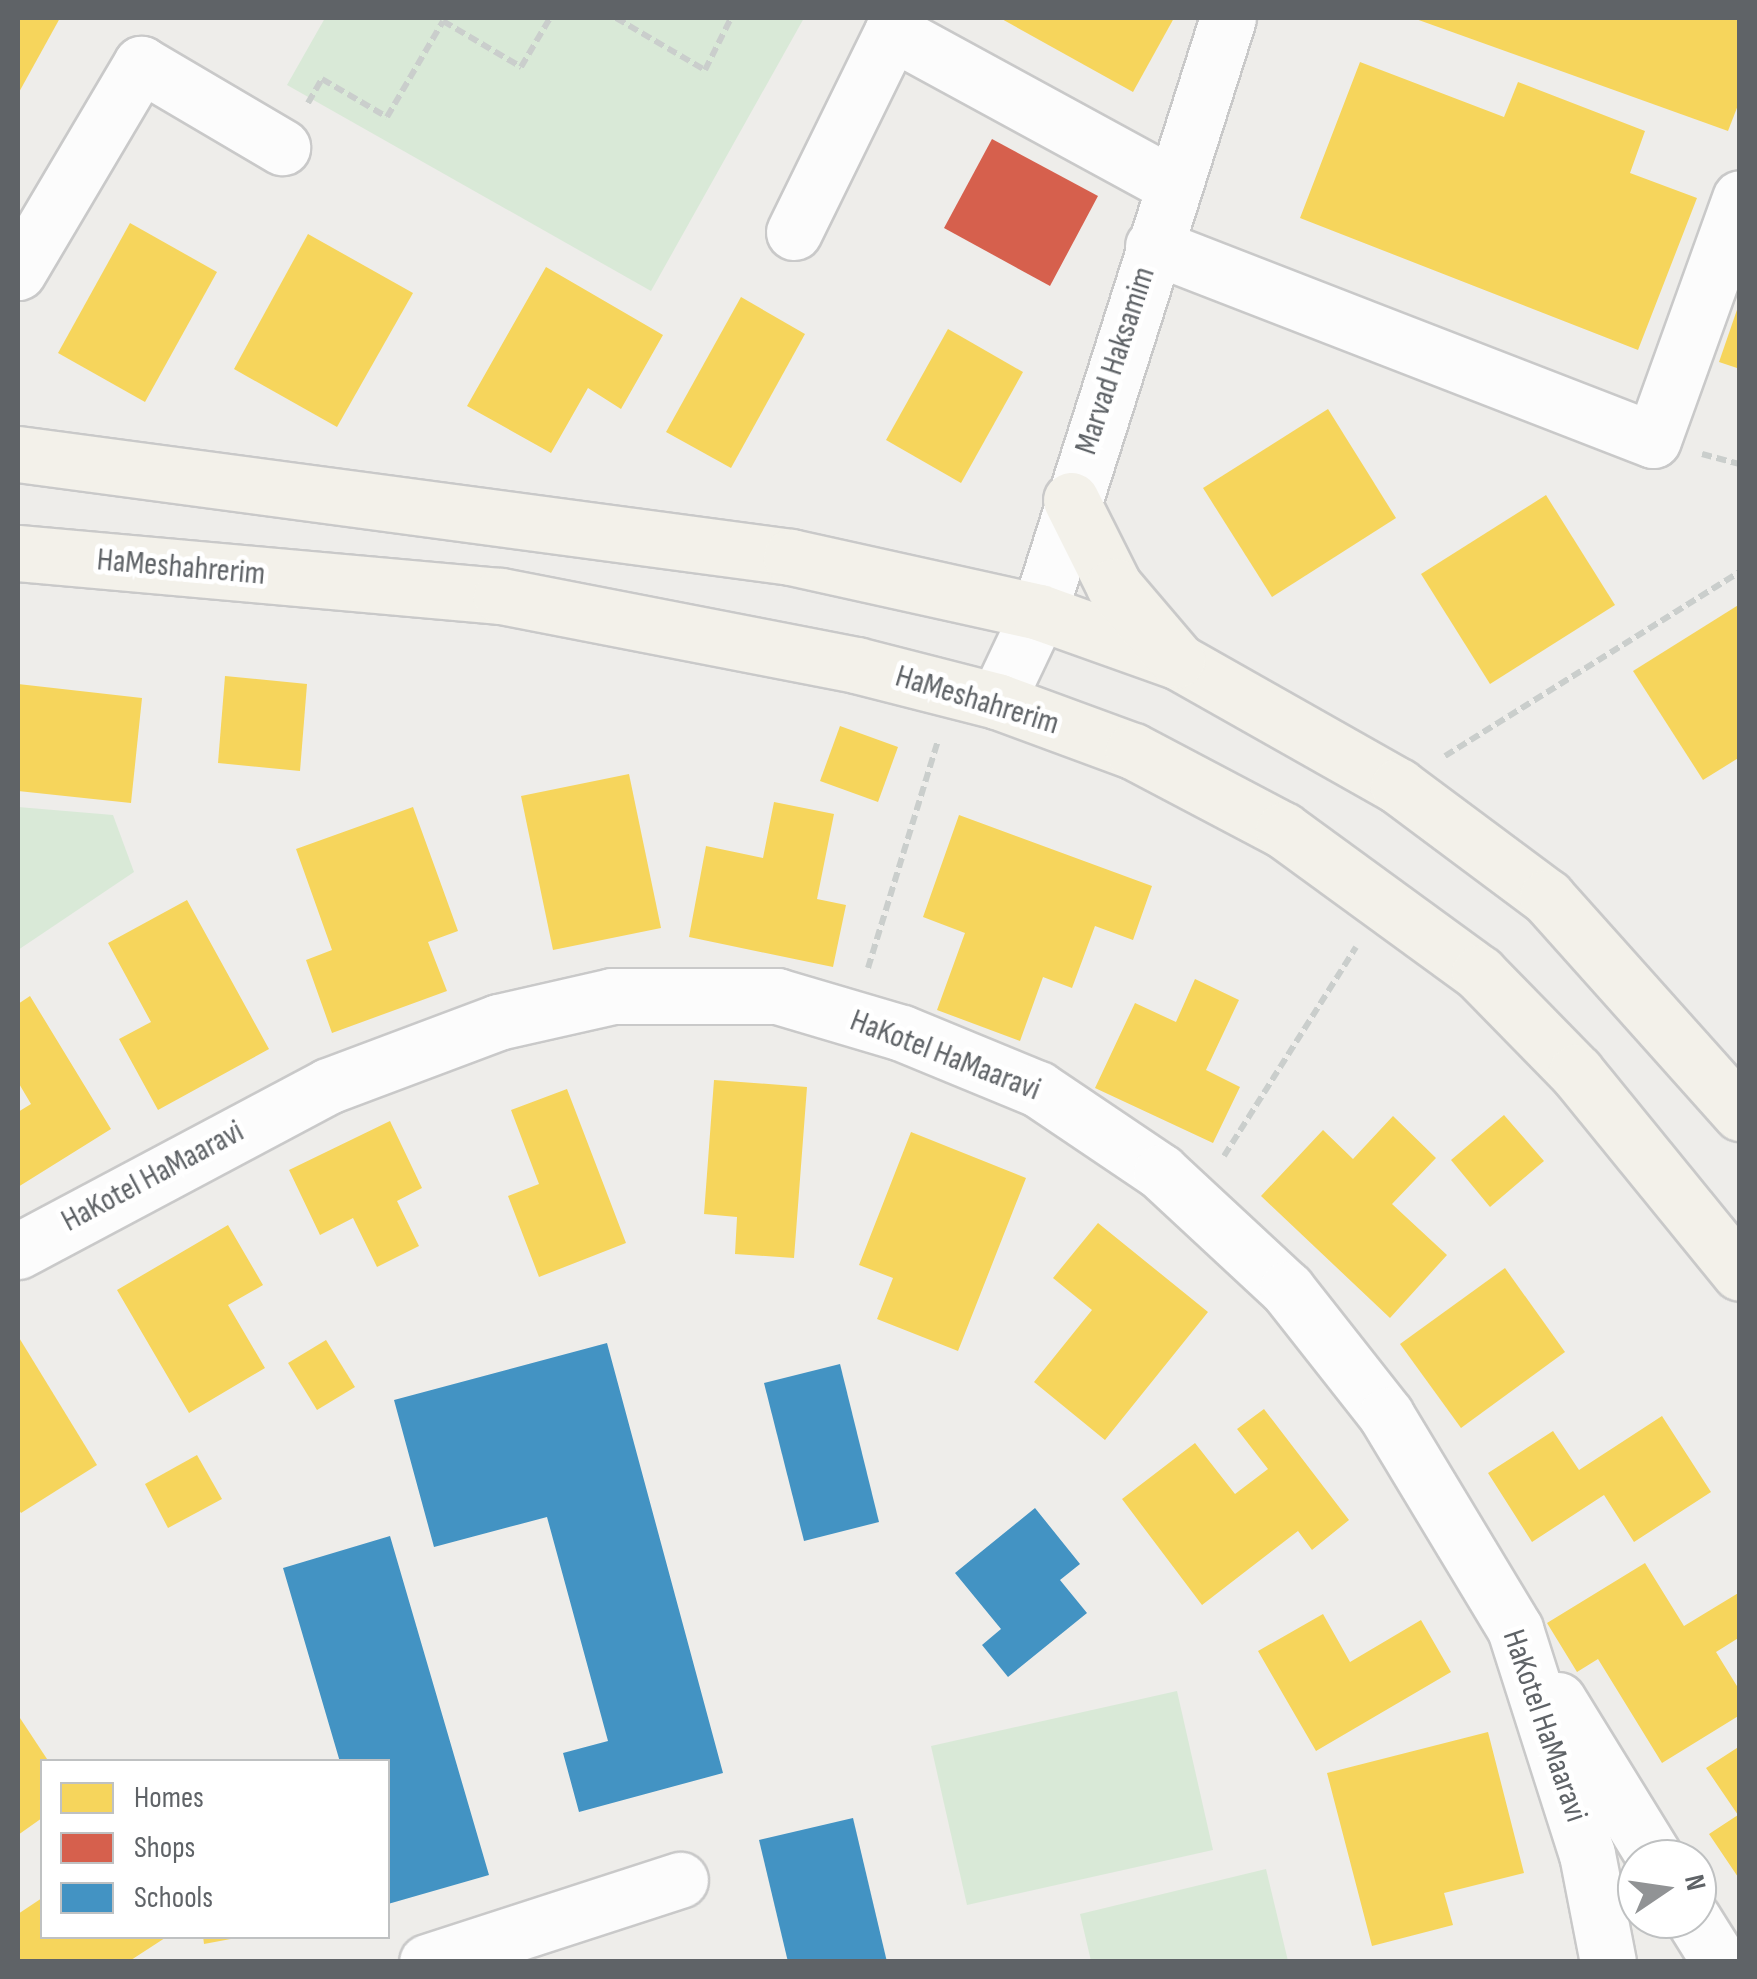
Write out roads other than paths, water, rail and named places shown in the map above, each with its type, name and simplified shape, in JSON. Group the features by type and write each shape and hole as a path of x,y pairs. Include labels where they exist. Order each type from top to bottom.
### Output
{"main road":[{"path":"18,454 791,558 1038,612 1179,662 1398,786 1547,898 1740,1113"},
{"path":"1071,500 1114,586 1179,662"},
{"name":"HaMeshahrerim","path":"18,553 501,596 975,696 1133,751 1387,899 1480,973 1576,1072 1740,1273"}],"street":[{"name":"Marvad Haksamim","path":"975,696 1038,612 1228,18"},
{"path":"794,232 892,32 1173,185"},
{"path":"18,272 141,64 282,147"},
{"path":"1153,246 1653,440 1740,198"},
{"name":"HaKotel HaMaaravi","path":"18,1251 328,1086 498,1022 612,996 777,996 852,1018 1038,1088 1194,1203 1287,1289 1386,1415 1515,1629 1586,1854 1608,1962"},
{"path":"1515,1629 1644,1839"},
{"path":"426,1962 680,1880"},
{"path":"1706,1939 1719,1961"}]}
